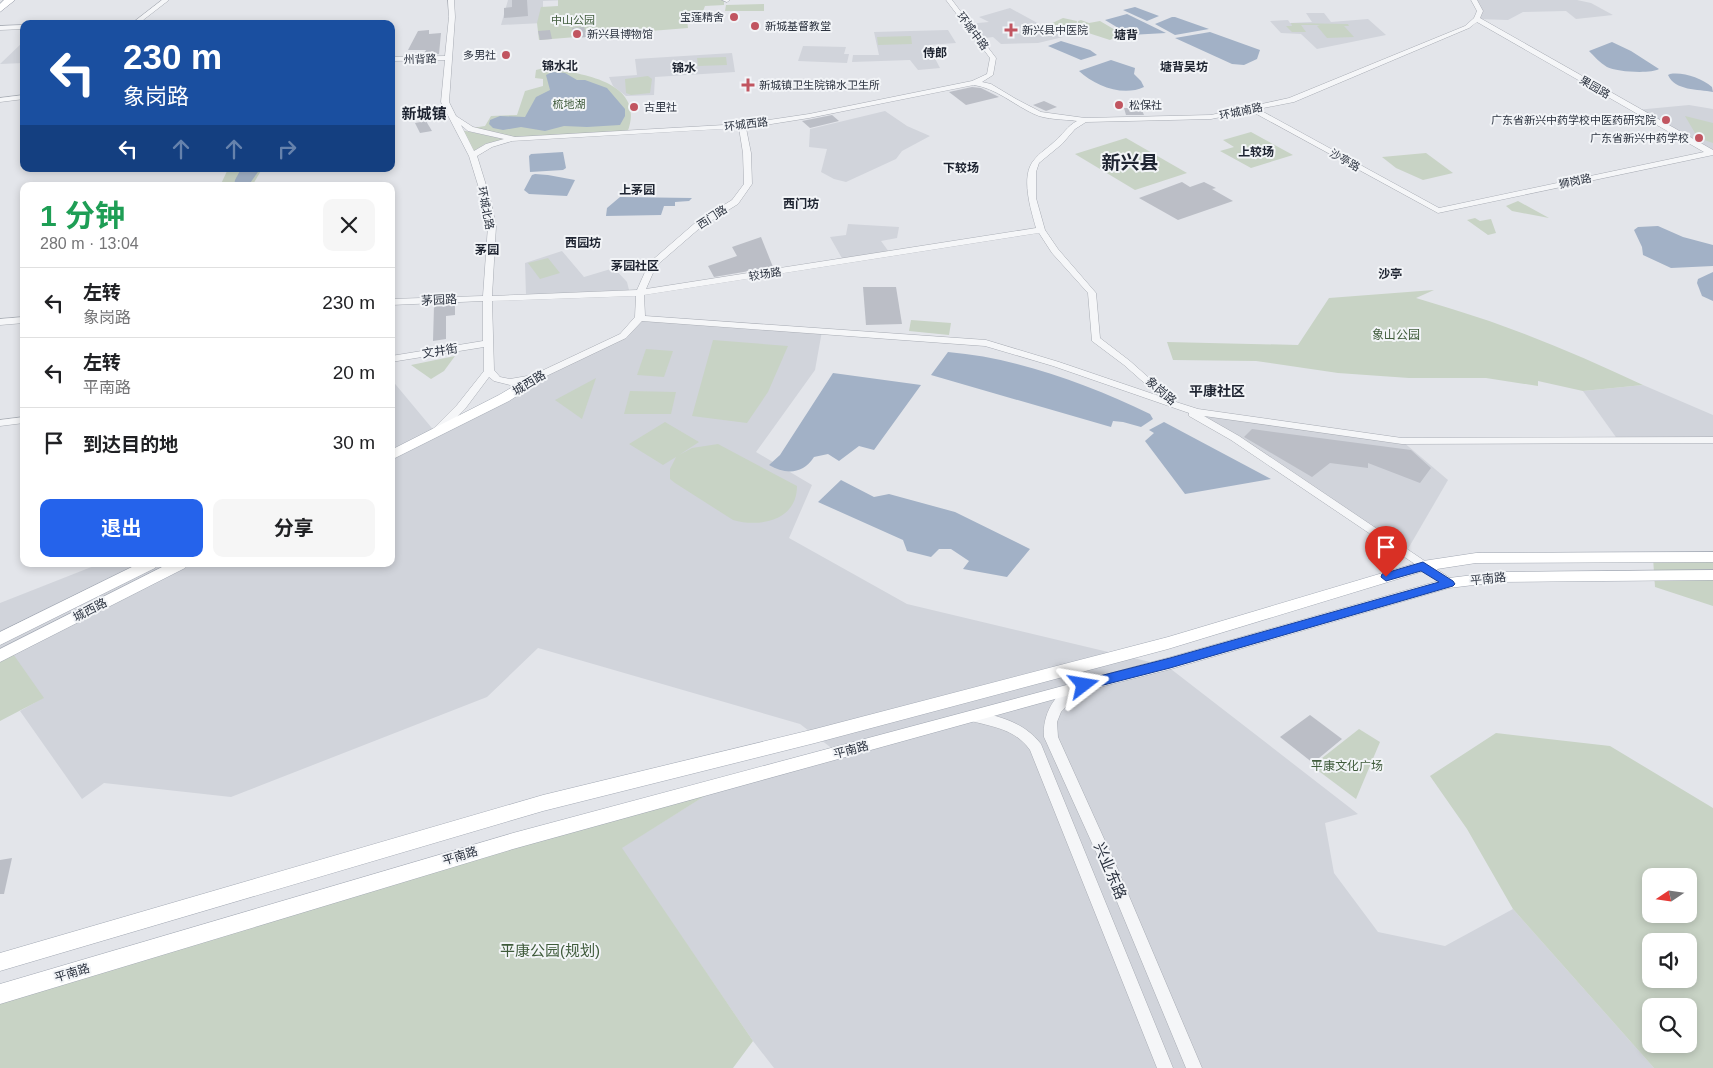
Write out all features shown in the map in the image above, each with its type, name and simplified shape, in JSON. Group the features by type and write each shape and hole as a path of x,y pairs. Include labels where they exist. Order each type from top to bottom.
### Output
{"highway":[{"path":"0,9 10,0"}],"main road":[{"name":"城西路","path":"395,454 504,398 535,378"},
{"path":"395,442 449,415 535,378"},
{"name":"平南路","path":"0,962 543,803 815,736 1168,643 1423,566 1476,558 1713,557"},
{"path":"0,639 144,567"},
{"name":"城西路","path":"0,656 174,567"},
{"name":"平南路","path":"0,994 513,840 1180,660 1449,584 1498,577 1713,575"}],"street":[{"path":"139,20 166,0"},
{"name":"环城北路","path":"451,0 452,17 445,102 455,118 473,156 486,198 492,226 487,297 489,371"},
{"name":"环城中路","path":"949,0 993,58 990,75 996,89"},
{"path":"1474,0 1480,11 1477,19"},
{"name":"环城南路","path":"974,83 996,89 1013,101 1040,114 1085,120 1211,117 1291,100 1313,92 1467,27 1477,19"},
{"name":"果园路","path":"1477,19 1712,153"},
{"path":"0,28 20,27"},
{"path":"1467,27 1500,32"},
{"name":"州背路","path":"395,59 448,58"},
{"path":"974,83 990,75"},
{"name":"环城西路","path":"473,156 481,148 494,142 515,139 742,126 809,116 974,83"},
{"path":"0,100 20,98"},
{"name":"沙亭路","path":"1253,109 1438,210"},
{"path":"1040,114 1062,128"},
{"name":"环城西路","path":"455,118 471,129 515,139"},
{"name":"象岗路","path":"1085,120 1062,128 1059,142 1036,162 1032,172 1032,198 1041,230 1055,252 1092,293 1095,339 1127,362 1176,404 1235,438 1449,584"},
{"name":"西门路","path":"640,293 652,264 698,225 735,202 748,184 747,153 742,126"},
{"name":"狮岗路","path":"1438,210 1712,153"},
{"name":"较场路","path":"487,297 640,293 1041,230"},
{"path":"640,293 640,318 986,343 1056,364 1196,412 1402,441 1713,440"},
{"name":"茅园路","path":"395,302 487,297"},
{"name":"城西路","path":"535,378 623,336 640,318"},
{"path":"0,322 20,320"},
{"name":"文井街","path":"395,358 489,343"},
{"path":"436,433 461,407 489,371 497,380 510,382 535,378"},
{"path":"0,423 20,420"},
{"name":"兴业东路","path":"1084,685 1064,696 1055,710 1049,724 1051,737 1108,863 1194,1068"},
{"name":"兴业东路","path":"973,716 992,720 1017,730 1030,738 1036,748 1165,1068"}],"shaded area":[{"path":"508,0 568,0 543,1 543,23 501,25"},
{"path":"1474,0 1577,0 1591,3 1613,15 1576,19 1566,11 1523,12 1508,20 1477,19 1480,11"},
{"name":"新兴县中医院","path":"1010,8 1063,37 1038,43 1001,44 993,37 978,39 967,24 989,22 979,17"},
{"path":"1306,13 1324,13 1331,22 1368,19 1386,35 1317,49 1301,34 1281,33 1270,21 1288,20 1290,23 1312,22"},
{"path":"948,30 956,43 928,45 940,68 918,70 910,60 852,62 853,55 879,55 874,32"},
{"path":"20,45 20,63 0,64"},
{"path":"803,46 846,47 844,54 849,54 847,63 798,61"},
{"path":"732,53 735,72 655,77 654,95 626,96 613,86 609,77 637,75 635,59"},
{"name":"广东省新兴中药学校","path":"1689,105 1713,109 1713,154 1636,110"},
{"path":"885,111 907,126 930,136 902,151 896,159 846,182 834,179 821,172 827,149 809,147 810,129"},
{"path":"848,224 899,227 897,238 881,241 889,252 843,260 830,237 846,235"},
{"path":"562,251 584,277 614,268 627,282 629,290 526,295 525,263"},
{"path":"640,318 822,331 815,370 756,452 812,485 789,538 907,604 1167,666 1358,814 1325,823 1334,873 1378,932 1445,946 1513,909 1654,1068 774,1068 753,1041 621,848 727,782 838,753 800,724 538,648 487,697 231,797 104,783 82,799 20,711 43,698 0,656 0,603 91,567 395,567 395,384 436,433 535,378 623,336"},
{"path":"1643,385 1713,415 1713,440 1618,440 1583,391"},
{"path":"1196,412 1402,441 1448,480 1405,554"}],"green space":[{"name":"中山公园","path":"558,0 724,0 724,5 705,6 701,16 691,16 687,20 688,28 539,40 537,23 541,7 558,6"},
{"path":"764,4 764,11 725,11 726,5"},
{"path":"1063,18 1077,21 1076,27 1063,33 1046,26"},
{"path":"1081,20 1089,23 1100,21 1122,34 1110,40 1076,29 1078,28 1078,21"},
{"path":"1291,23 1348,24 1349,26 1344,26 1354,37 1327,38 1317,26 1320,25 1301,25 1306,32 1292,32 1286,26 1292,26"},
{"path":"911,36 912,44 878,45 877,37"},
{"path":"726,57 727,65 698,66 697,58"},
{"name":"梳地湖","path":"544,68 592,77 607,83 619,91 628,102 631,115 627,133 515,139 472,128 485,126 491,116 517,115 525,91 543,86 543,79 535,78 536,70"},
{"path":"648,76 652,79 650,93 631,95 626,93 625,79"},
{"path":"1685,116 1713,123 1713,143 1698,138"},
{"path":"461,130 505,139 485,144 474,151"},
{"path":"1251,132 1293,155 1251,168 1220,151 1234,147 1223,140"},
{"path":"1126,138 1187,173 1135,190 1075,154"},
{"path":"1426,153 1453,173 1423,180 1396,168 1382,157"},
{"path":"227,172 260,172 254,182 222,182"},
{"path":"1518,201 1549,218 1512,211 1506,206"},
{"path":"1475,218 1480,221 1491,219 1496,233 1488,235 1467,220"},
{"path":"548,258 560,273 540,279 528,263"},
{"name":"象山公园","path":"1434,290 1416,298 1525,334 1573,353 1643,385 1583,391 1538,381 1538,386 1486,378 1409,378 1338,373 1256,361 1173,360 1167,342 1298,345 1329,298"},
{"path":"911,320 951,323 949,335 909,331"},
{"path":"713,340 788,346 768,392 747,423 692,416"},
{"path":"646,349 673,351 664,377 637,375"},
{"path":"455,356 444,371 431,379 411,365"},
{"path":"596,378 582,419 555,400"},
{"path":"630,391 676,392 671,414 624,414"},
{"path":"665,422 699,442 679,455 692,448 718,444 797,486 791,507 776,519 766,522 755,523 733,520 675,483 670,479 670,469 676,457 663,465 629,444"},
{"path":"1713,557 1713,606 1655,587 1653,558"},
{"path":"11,651 44,698 0,721 0,656"},
{"name":"平康文化广场","path":"1359,729 1380,742 1356,799 1312,766"},
{"path":"1496,733 1610,746 1713,808 1713,1068 1654,1068 1513,909 1467,829 1430,776"},
{"name":"平康公园(规划)","path":"727,782 622,848 753,1041 733,1068 0,1068 0,994"}],"water":[{"path":"1135,7 1159,16 1147,21 1123,10"},
{"path":"1127,14 1166,33 1130,35 1105,20"},
{"path":"1172,17 1209,29 1175,35 1155,24"},
{"path":"1210,32 1260,50 1257,59 1244,65 1232,64 1175,38"},
{"path":"1061,41 1090,50 1097,55 1081,60 1048,46"},
{"path":"1612,42 1631,51 1659,69 1641,72 1611,69 1602,64 1589,51"},
{"path":"1111,60 1135,68 1134,74 1144,87 1136,90 1118,90 1101,85 1079,71"},
{"name":"梳地湖","path":"552,72 565,73 577,80 585,80 607,88 625,109 625,116 620,125 564,126 545,131 521,127 503,130 493,128 489,124 490,120 500,116 525,117 536,97 550,90 546,75"},
{"path":"1681,74 1698,78 1712,87 1713,92 1681,87 1671,80 1668,75"},
{"path":"563,152 566,168 563,170 530,172 529,156 531,154"},
{"path":"239,172 258,172 251,182 235,182"},
{"path":"532,175 575,180 567,196 529,194 524,190"},
{"path":"620,197 692,198 689,201 675,202 675,206 664,206 661,215 606,216 607,208"},
{"path":"1658,226 1683,237 1713,245 1713,266 1671,268 1643,255 1642,247 1634,230 1638,227"},
{"path":"1713,272 1713,301 1702,296 1697,283 1698,279"},
{"path":"948,352 1000,360 1052,374 1102,392 1150,414 1153,419 1141,427 1113,421 1111,427 931,375"},
{"path":"833,373 921,385 874,450 859,446 839,461 828,454 814,457 805,467 794,471 782,470 769,465 780,455"},
{"path":"1164,422 1271,479 1185,494 1145,441 1154,433 1149,430"},
{"path":"841,480 874,497 889,494 955,512 1030,549 1007,577 963,569 969,561 951,549 939,549 931,557 907,551 903,540 818,502"}],"building":[{"path":"512,0 527,0 528,16 504,18 504,8 512,7"},
{"name":"新兴县博物馆","path":"584,27 588,37 575,38 572,28"},
{"path":"429,30 429,34 441,33 439,54 423,55 426,50 408,50 418,31"},
{"path":"550,30 552,39 540,40 538,31"},
{"path":"972,87 981,88 999,97 966,105 949,92"},
{"path":"1044,101 1057,107 1046,111 1033,105"},
{"path":"1124,108 1141,108 1144,115 1126,115"},
{"path":"832,115 839,121 810,128 802,121"},
{"path":"426,121 432,131 420,133 415,123"},
{"path":"1182,182 1190,187 1204,182 1216,188 1212,189 1233,201 1178,220 1139,198"},
{"path":"761,237 773,267 714,277 708,266 737,256 732,247"},
{"path":"863,287 896,287 902,324 866,325"},
{"path":"455,304 455,315 446,316 446,339 433,341 434,306"},
{"path":"1252,429 1411,450 1431,468 1420,483 1368,463 1368,468 1330,463 1312,477 1244,437"},
{"name":"平康文化广场","path":"1310,715 1342,739 1313,763 1280,737"},
{"path":"12,858 4,894 0,894 0,860"}],"place":[{"name":"宝莲精舍","path":"734,17"},
{"name":"新城基督教堂","path":"755,26"},
{"name":"新兴县中医院","path":"1011,30"},
{"name":"新兴县博物馆","path":"577,34"},
{"name":"多男社","path":"506,55"},
{"name":"新城镇卫生院锦水卫生所","path":"748,85"},
{"name":"松保社","path":"1119,105"},
{"name":"古里社","path":"634,107"},
{"name":"广东省新兴中药学校中医药研究院","path":"1666,120"},
{"name":"广东省新兴中药学校","path":"1699,138"}],"district":[{"name":"塘背","path":"1126,35"},
{"name":"侍郎","path":"935,53"},
{"name":"锦水北","path":"560,66"},
{"name":"塘背吴坊","path":"1184,67"},
{"name":"锦水","path":"684,68"},
{"name":"新城镇","path":"424,114"},
{"name":"上较场","path":"1256,152"},
{"name":"新兴县","path":"1130,162"},
{"name":"下较场","path":"961,168"},
{"name":"上茅园","path":"637,190"},
{"name":"西门坊","path":"801,204"},
{"name":"西园坊","path":"583,243"},
{"name":"茅园","path":"487,250"},
{"name":"茅园社区","path":"635,266"},
{"name":"沙亭","path":"1390,274"},
{"name":"平康社区","path":"1217,391"}],"route":[{"path":"1084,685 1170,663 1449,584 1423,566 1386,577"}]}
